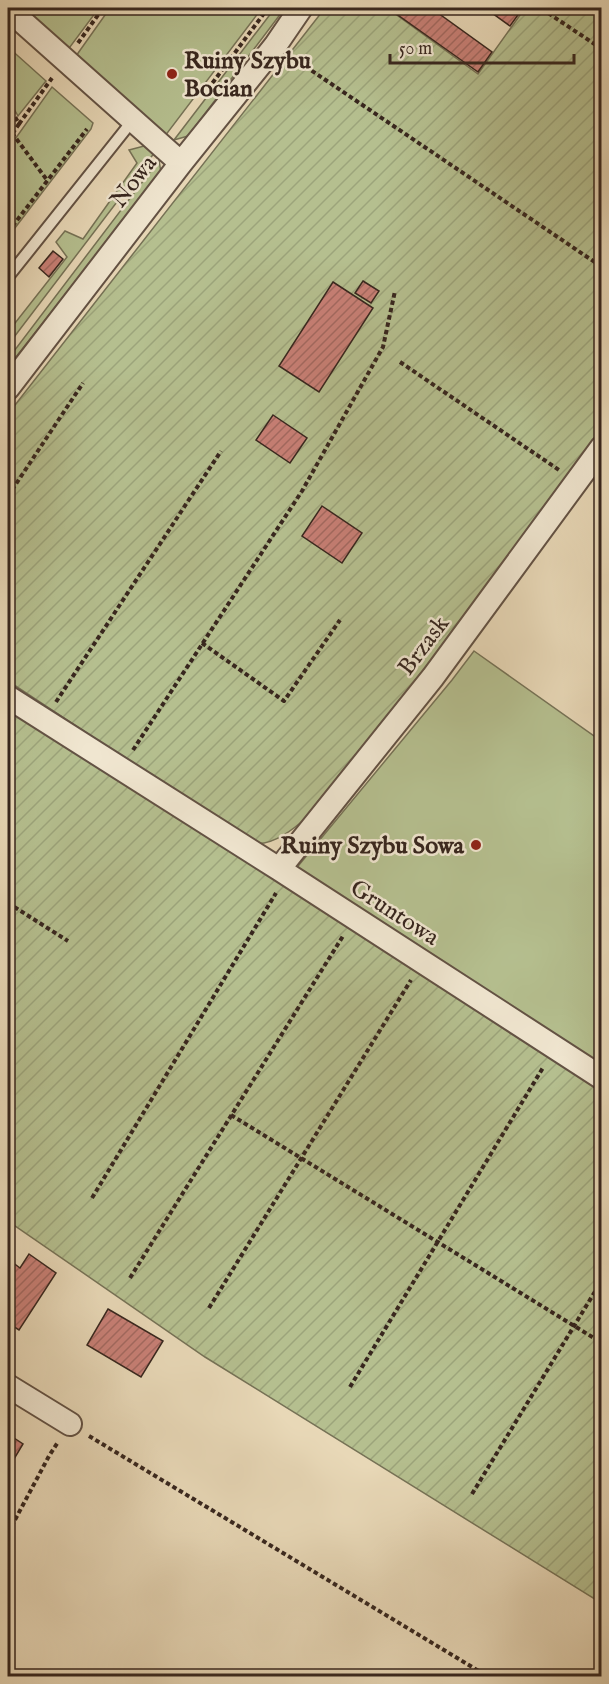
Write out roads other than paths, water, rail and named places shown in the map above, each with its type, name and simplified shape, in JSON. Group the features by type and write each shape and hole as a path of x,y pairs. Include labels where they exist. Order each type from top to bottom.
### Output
{"street":[{"name":"Nowa","path":"8,388 181,163 275,46 301,8"},
{"path":"8,9 181,163"},
{"name":"Brzask","path":"283,872 433,677 602,447"},
{"name":"Gruntowa","path":"8,697 602,1078"},
{"path":"8,1386 70,1424"}],"lane":[{"path":"8,277 133,120"}],"place":[{"name":"Ruiny Szybu Bocian","path":"172,74"},
{"name":"Ruiny Szybu Sowa","path":"476,845"}]}
